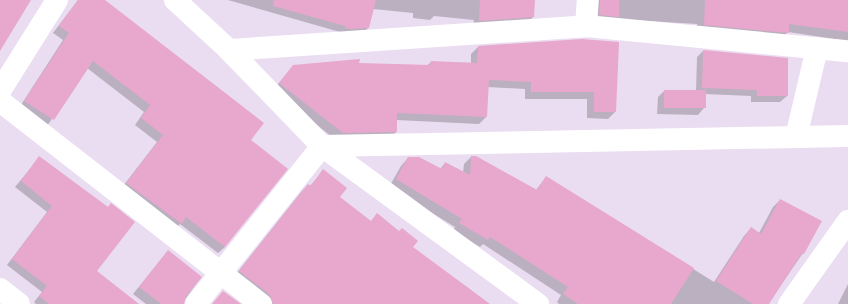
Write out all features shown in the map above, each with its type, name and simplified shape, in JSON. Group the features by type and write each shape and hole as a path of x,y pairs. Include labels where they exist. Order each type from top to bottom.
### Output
{"street":[{"path":"0,91 57,0"},
{"path":"175,0 229,50 322,146 538,304"},
{"path":"586,26 588,0"},
{"path":"229,50 586,26 848,51"},
{"path":"796,137 817,48"},
{"path":"0,101 261,304"},
{"path":"322,146 848,136"},
{"path":"196,304 322,146"},
{"path":"789,304 848,222"},
{"path":"0,289 19,304"}],"building":[{"path":"0,0 31,0 0,51"},
{"path":"78,0 105,0 264,123 251,140 288,169 225,247 186,217 182,224 126,183 163,135 141,118 150,105 93,61 54,120 24,101 69,33 59,26"},
{"path":"274,0 376,0 369,28 349,29 345,28 345,26 273,6"},
{"path":"480,0 535,0 534,17 479,21"},
{"path":"600,0 619,0 619,17 599,15"},
{"path":"705,0 848,0 848,32 789,24 789,33 704,25"},
{"path":"582,39 619,42 616,112 594,112 594,92 531,92 531,82 489,80 487,117 397,113 397,132 343,133 279,83 293,65 360,59 359,63 430,65 431,61 477,63 478,46"},
{"path":"703,50 788,58 788,96 757,96 757,90 702,88"},
{"path":"664,90 706,90 706,108 664,108"},
{"path":"39,156 108,207 111,203 135,222 97,271 139,304 49,304 39,296 47,286 12,259 52,206 21,181"},
{"path":"471,156 476,156 537,190 546,176 694,268 671,304 578,304 563,294 568,287 490,237 488,240 459,223 462,219 396,179 408,157 419,157 442,169 445,162 470,175"},
{"path":"323,169 347,188 340,197 371,221 377,213 399,231 402,228 418,241 413,247 490,304 273,304 269,294 239,271 308,184 311,186"},
{"path":"780,199 822,221 804,254 802,253 769,304 753,304 716,281 751,227 761,234"},
{"path":"168,250 202,277 186,296 184,304 161,304 139,287"},
{"path":"223,291 241,304 212,304"}]}
